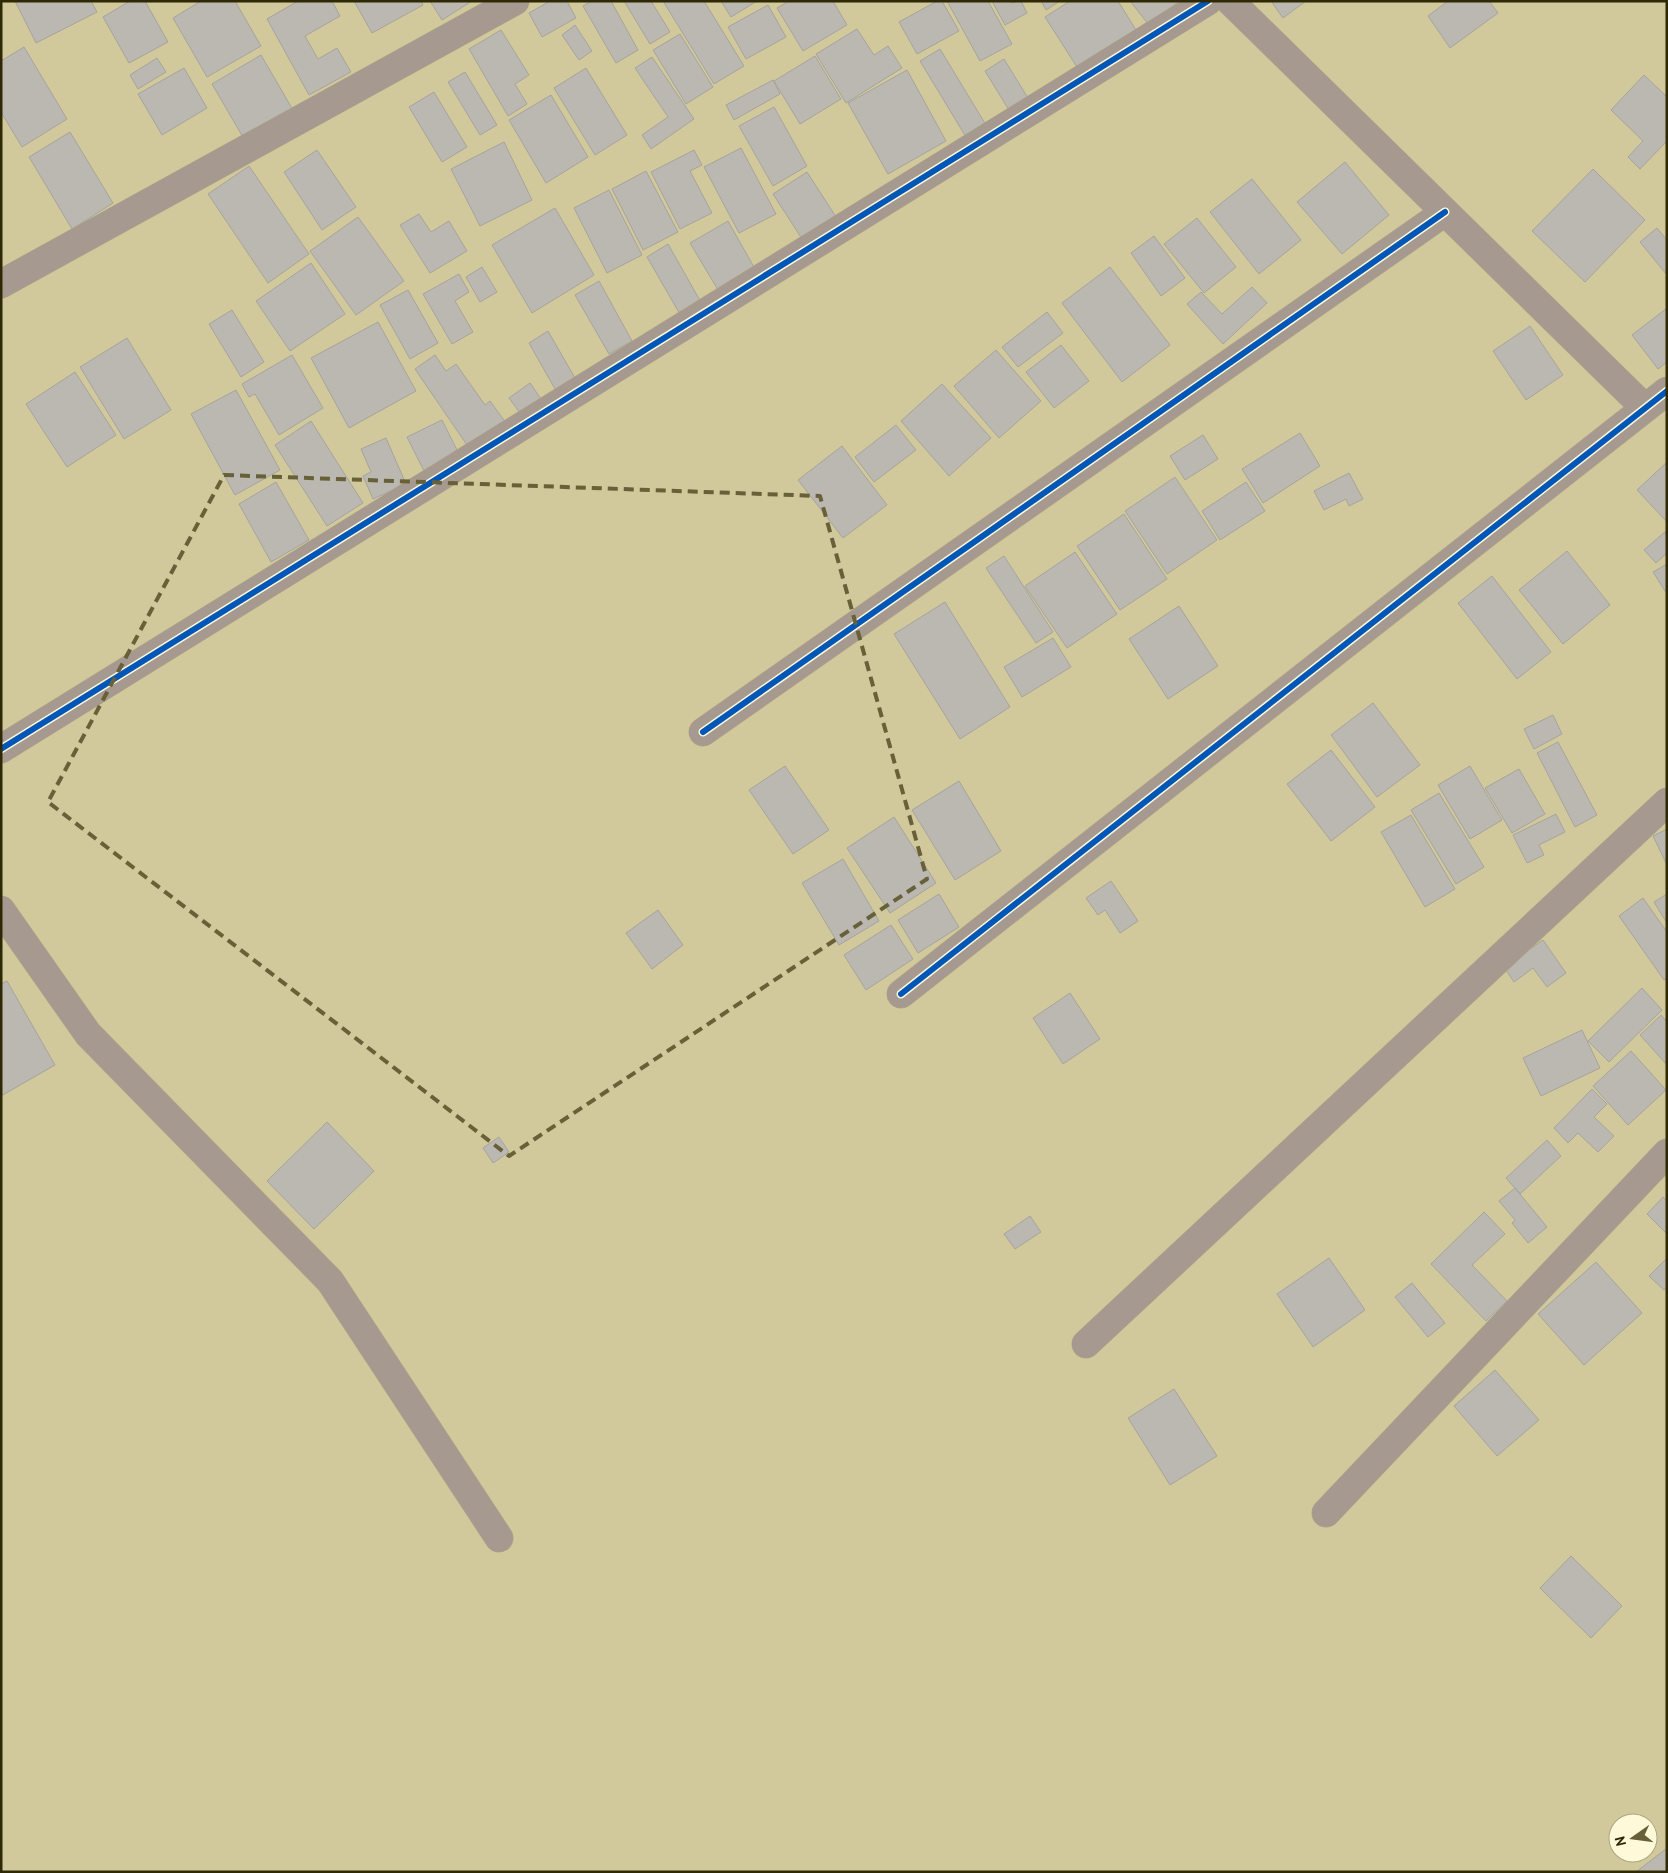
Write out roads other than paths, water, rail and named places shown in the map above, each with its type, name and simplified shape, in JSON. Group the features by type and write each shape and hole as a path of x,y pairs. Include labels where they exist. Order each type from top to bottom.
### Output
{"street":[{"path":"1,284 515,1"},
{"path":"1,750 1208,1"},
{"path":"1230,1 1646,408"},
{"path":"703,732 1445,212"},
{"path":"901,994 1667,391"},
{"path":"1086,1344 1667,802"},
{"path":"1,910 88,1034 330,1280 499,1538"},
{"path":"1326,1513 1667,1153"}]}
